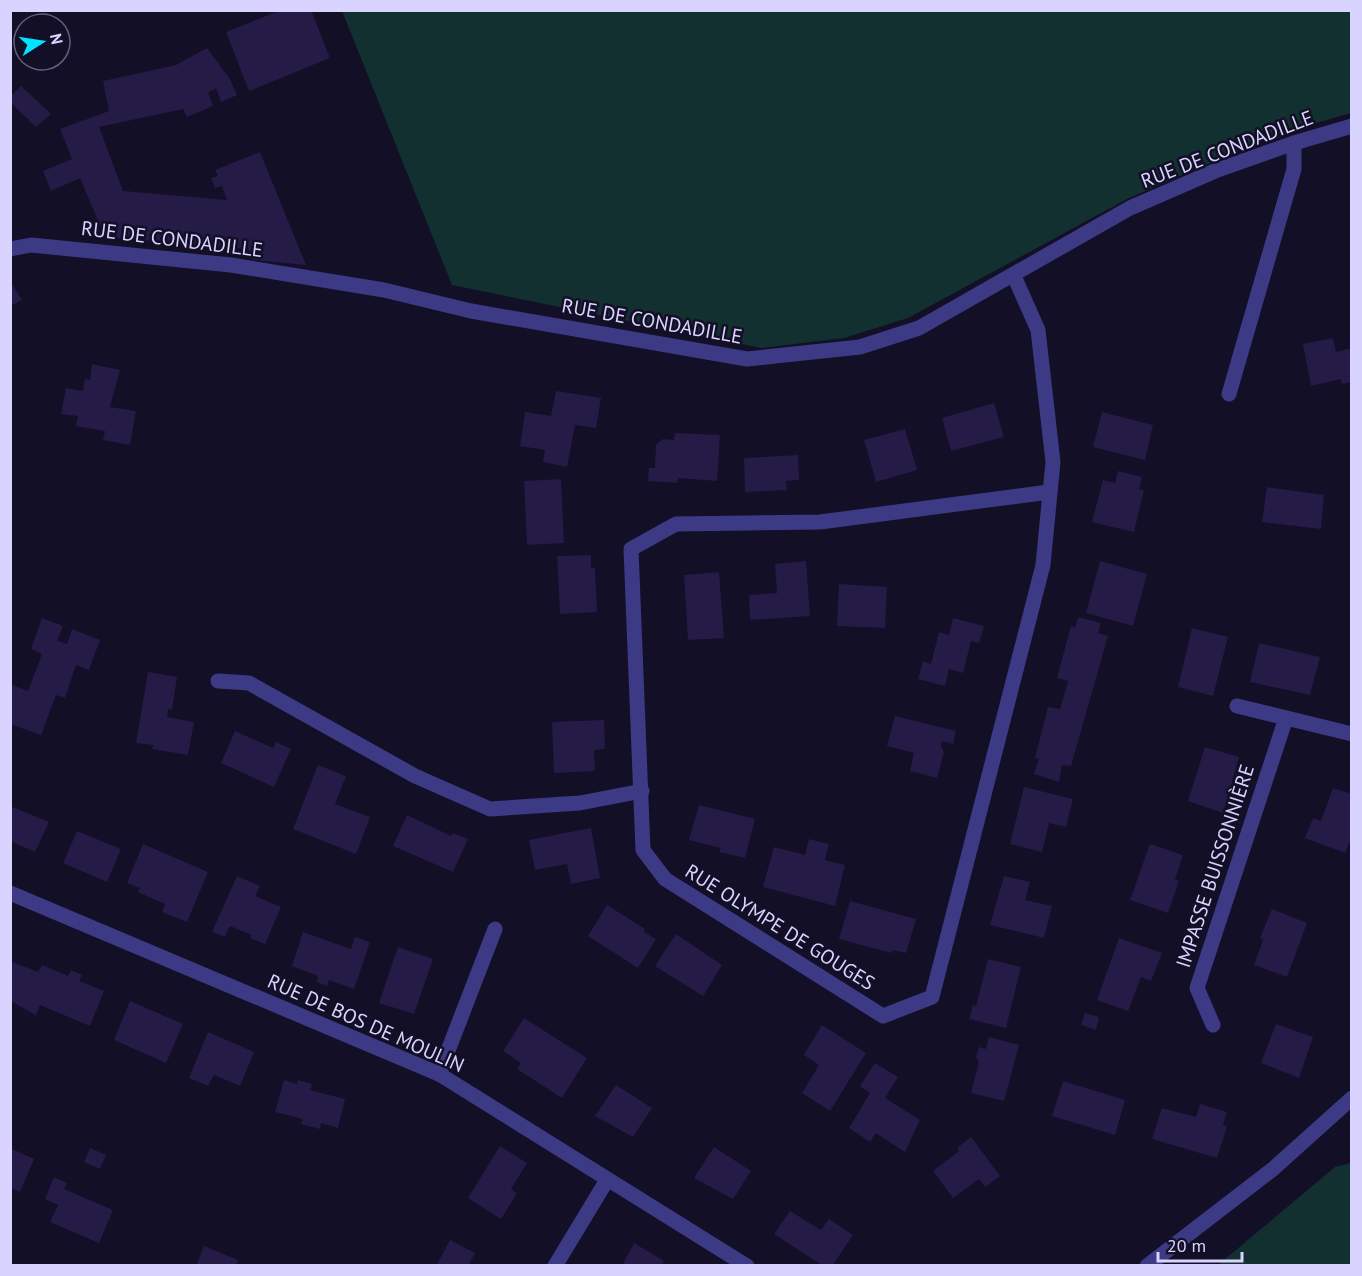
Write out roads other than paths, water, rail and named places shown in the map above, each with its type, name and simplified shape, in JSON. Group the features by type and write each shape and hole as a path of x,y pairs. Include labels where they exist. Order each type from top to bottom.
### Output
{"street":[{"name":"RUE DE CONDADILLE","path":"10,249 32,245 231,265 384,290 471,311 747,358 860,347 919,328 1130,208 1215,171 1294,142 1352,126"},
{"path":"1229,394 1294,169 1294,142"},
{"name":"RUE OLYMPE DE GOUGES","path":"1014,276 1038,330 1053,462 1044,565 932,997 883,1016 664,879 643,850 631,549 676,524 820,522 1049,492"},
{"path":"218,681 249,683 415,776 490,809 580,803 642,791"},
{"path":"1237,706 1352,734"},
{"name":"IMPASSE BUISSONNIÈRE","path":"1214,1025 1197,988 1286,718"},
{"name":"RUE DE BOS DE MOULIN","path":"10,893 439,1074 747,1266"},
{"path":"439,1074 495,929"},
{"path":"1147,1266 1273,1169 1352,1098"},
{"path":"555,1266 607,1179"}]}
